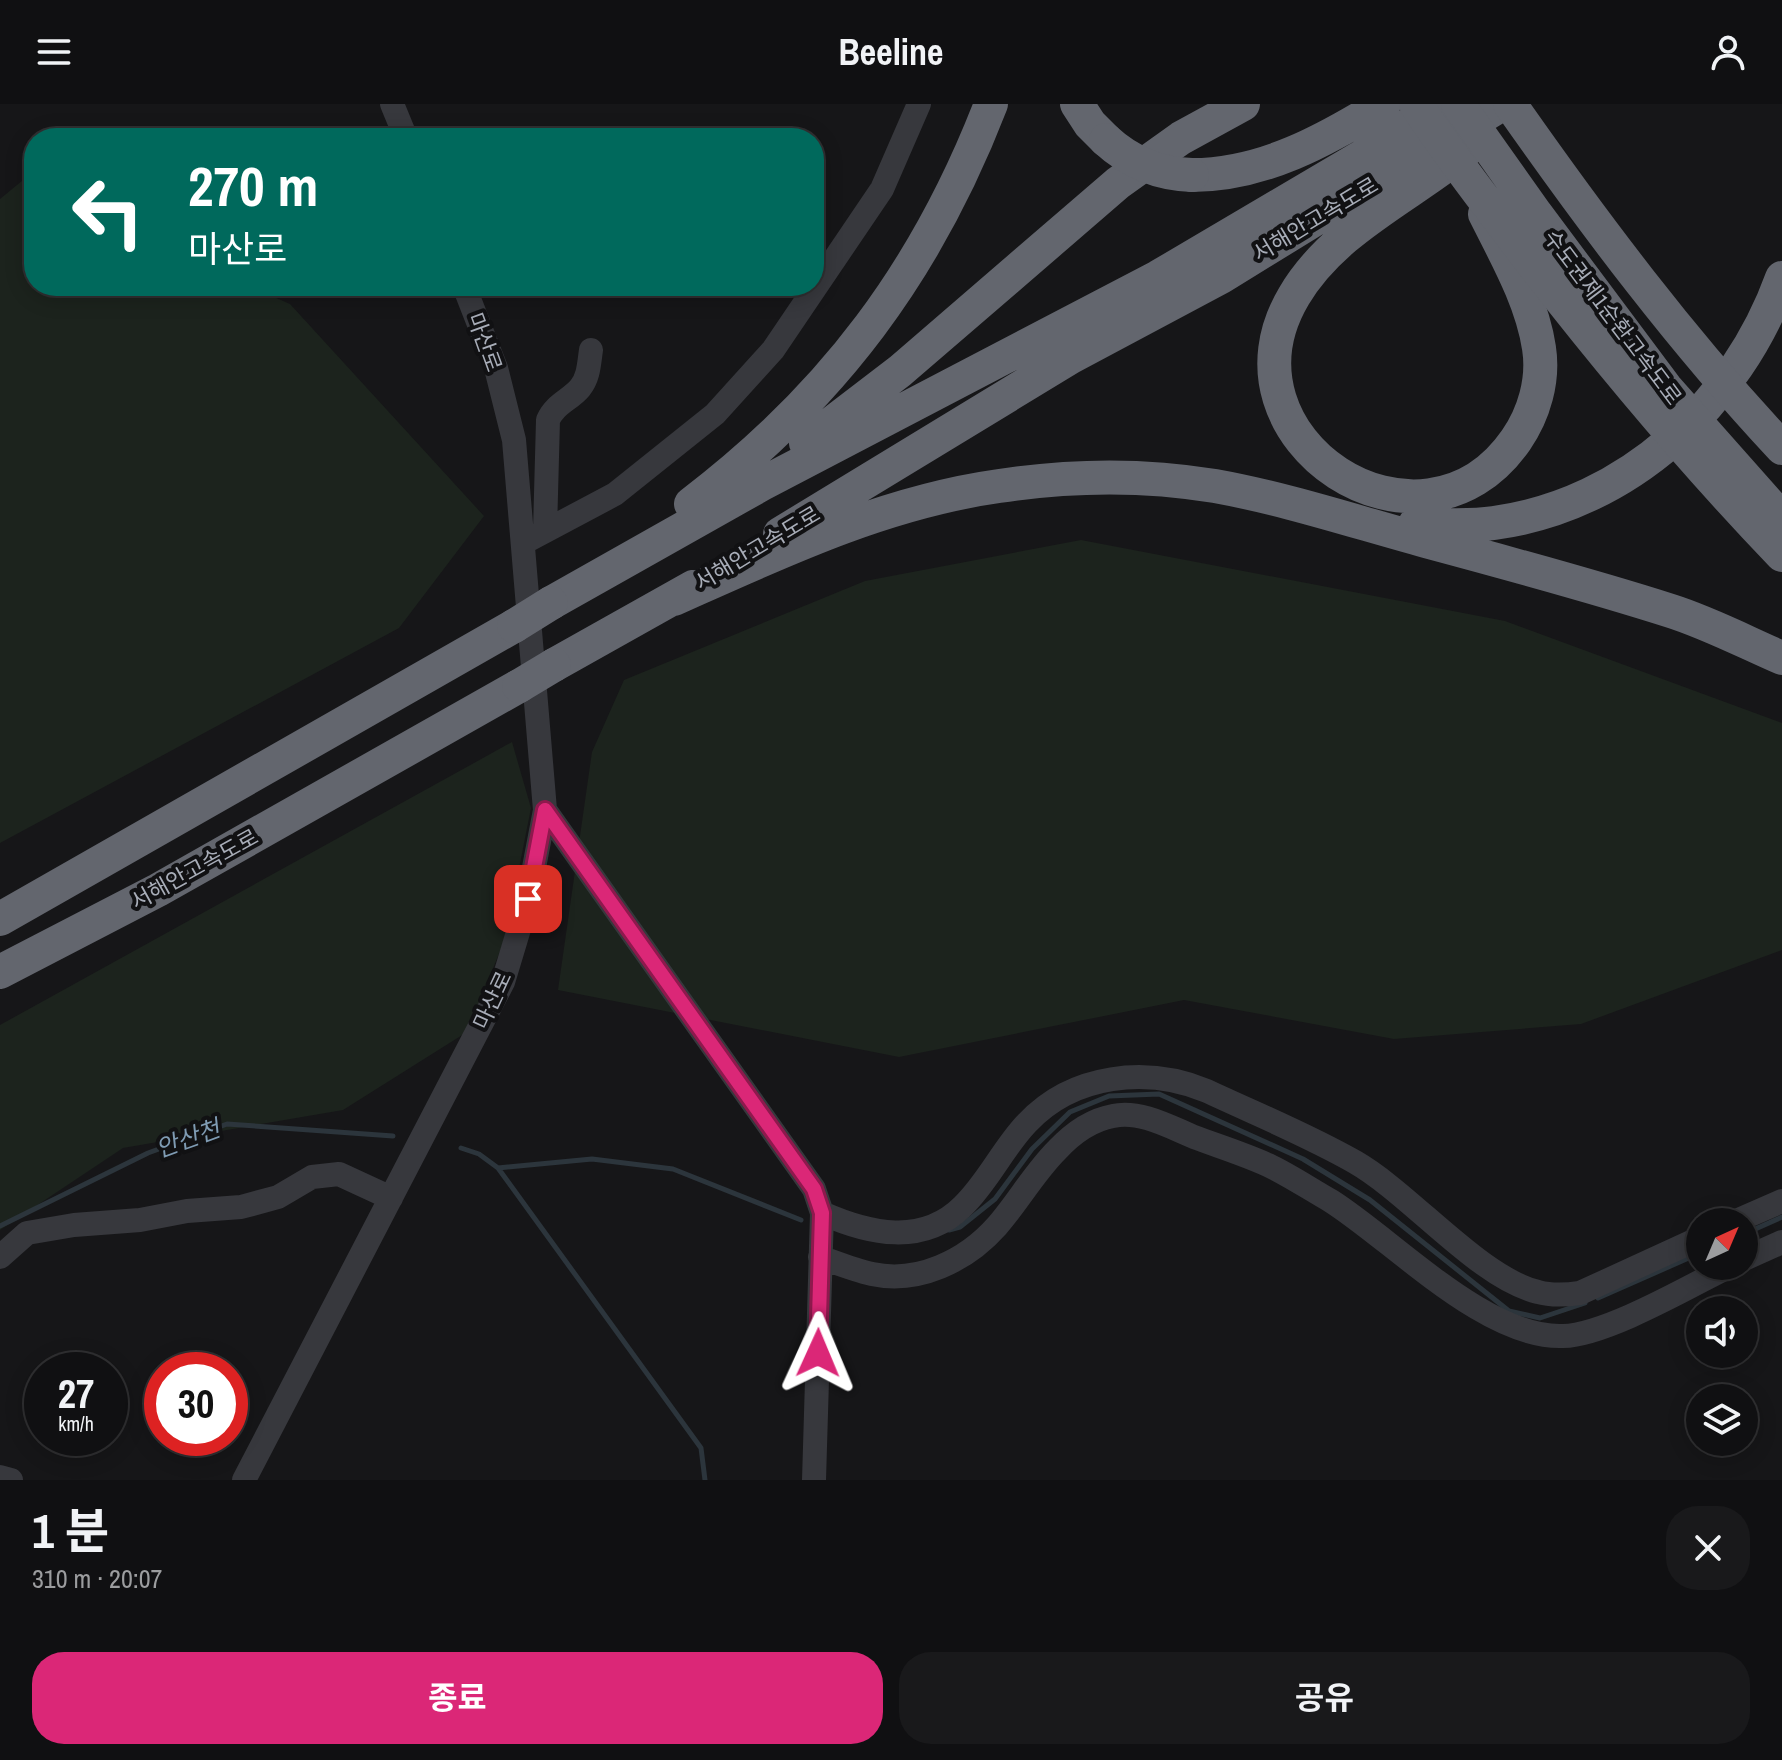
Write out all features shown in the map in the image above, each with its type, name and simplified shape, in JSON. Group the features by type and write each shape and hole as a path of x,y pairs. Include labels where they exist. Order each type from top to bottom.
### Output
{"highway":[{"path":"551,603 656,531 741,466 838,367 884,309 928,242 964,172 991,104"},
{"path":"1077,104 1090,124 1106,140 1140,164 1192,175 1233,172 1279,159 1326,138 1384,104"},
{"path":"551,603 786,458 900,371 1118,183 1181,138 1243,104"},
{"path":"1416,104 1460,168 1609,361 1782,555"},
{"name":"서해안고속도로","path":"0,919 762,484 1158,277 1360,158 1440,104"},
{"name":"수도권제1순환고속도로","path":"1458,104 1666,388 1782,519"},
{"name":"서해안고속도로","path":"0,972 158,890 674,599 1071,357 1221,277 1502,104"},
{"name":"수도권제1순환고속도로","path":"1510,104 1661,309 1782,448"},
{"path":"1460,168 1501,246 1535,329 1540,361 1534,406 1520,435 1489,471 1455,489 1426,495 1391,495 1351,483 1326,466 1293,427 1281,405 1274,375 1280,328 1293,297 1315,266 1364,223 1457,158 1517,104"},
{"path":"1358,523 1471,526 1496,523 1571,504 1614,482 1679,435 1710,403 1746,352 1773,304 1782,278"},
{"path":"674,599 787,548 889,511 949,494 1056,479 1130,477 1216,486 1270,498 1674,612 1782,658"}],"street":[{"path":"392,104 402,128"},
{"path":"824,275 882,189 919,104"},
{"name":"마산로","path":"244,1480 503,982 528,899 545,810 514,440 496,368 468,296"},
{"path":"523,543 615,494 715,414 773,350 810,296"},
{"path":"545,531 548,420 558,405 582,385 591,350"},
{"path":"545,810 814,1189 822,1213 814,1480"},
{"path":"822,1213 859,1228 877,1231 913,1233 931,1228 964,1205 1027,1123 1060,1097 1099,1081 1163,1077 1207,1091 1355,1162 1503,1277 1536,1292 1580,1293 1686,1244"},
{"path":"820,1257 875,1275 927,1272 948,1264 985,1238 1045,1162 1078,1131 1113,1116 1126,1115 1149,1119 1267,1165 1334,1203 1417,1266 1483,1310 1506,1324 1524,1330 1562,1336 1578,1335 1643,1309 1702,1280"},
{"path":"0,1257 27,1233 74,1225 140,1220 187,1211 241,1207 278,1197 312,1177 339,1174 391,1198"},
{"path":"1758,1212 1782,1201"},
{"path":"1758,1253 1782,1242"},
{"path":"0,1477 11,1480"}],"shaded area":[{"path":"24,179 24,296 272,296 290,304 484,516 399,628 0,843 0,199"},
{"path":"1081,540 1505,621 1782,723 1782,950 1581,1024 1394,1039 1184,1000 899,1057 558,990 592,752 624,680 865,581"},
{"path":"512,742 531,808 505,939 467,1032 343,1110 123,1148 0,1230 0,1025"}],"waterway":[{"path":"949,1230 960,1227 995,1199 1032,1149 1070,1112 1109,1096 1159,1094 1303,1159 1370,1200 1509,1311 1540,1318 1585,1303"},
{"name":"안산천","path":"0,1226 148,1153 227,1124 393,1136"},
{"path":"461,1148 479,1154 498,1168 592,1159 673,1169 801,1220"},
{"path":"498,1168 701,1448 705,1480"},
{"path":"1758,1228 1782,1217"},
{"path":"1598,1298 1686,1259"}],"route":[{"path":"528,899 545,810 814,1189 822,1213 818,1353"}]}
